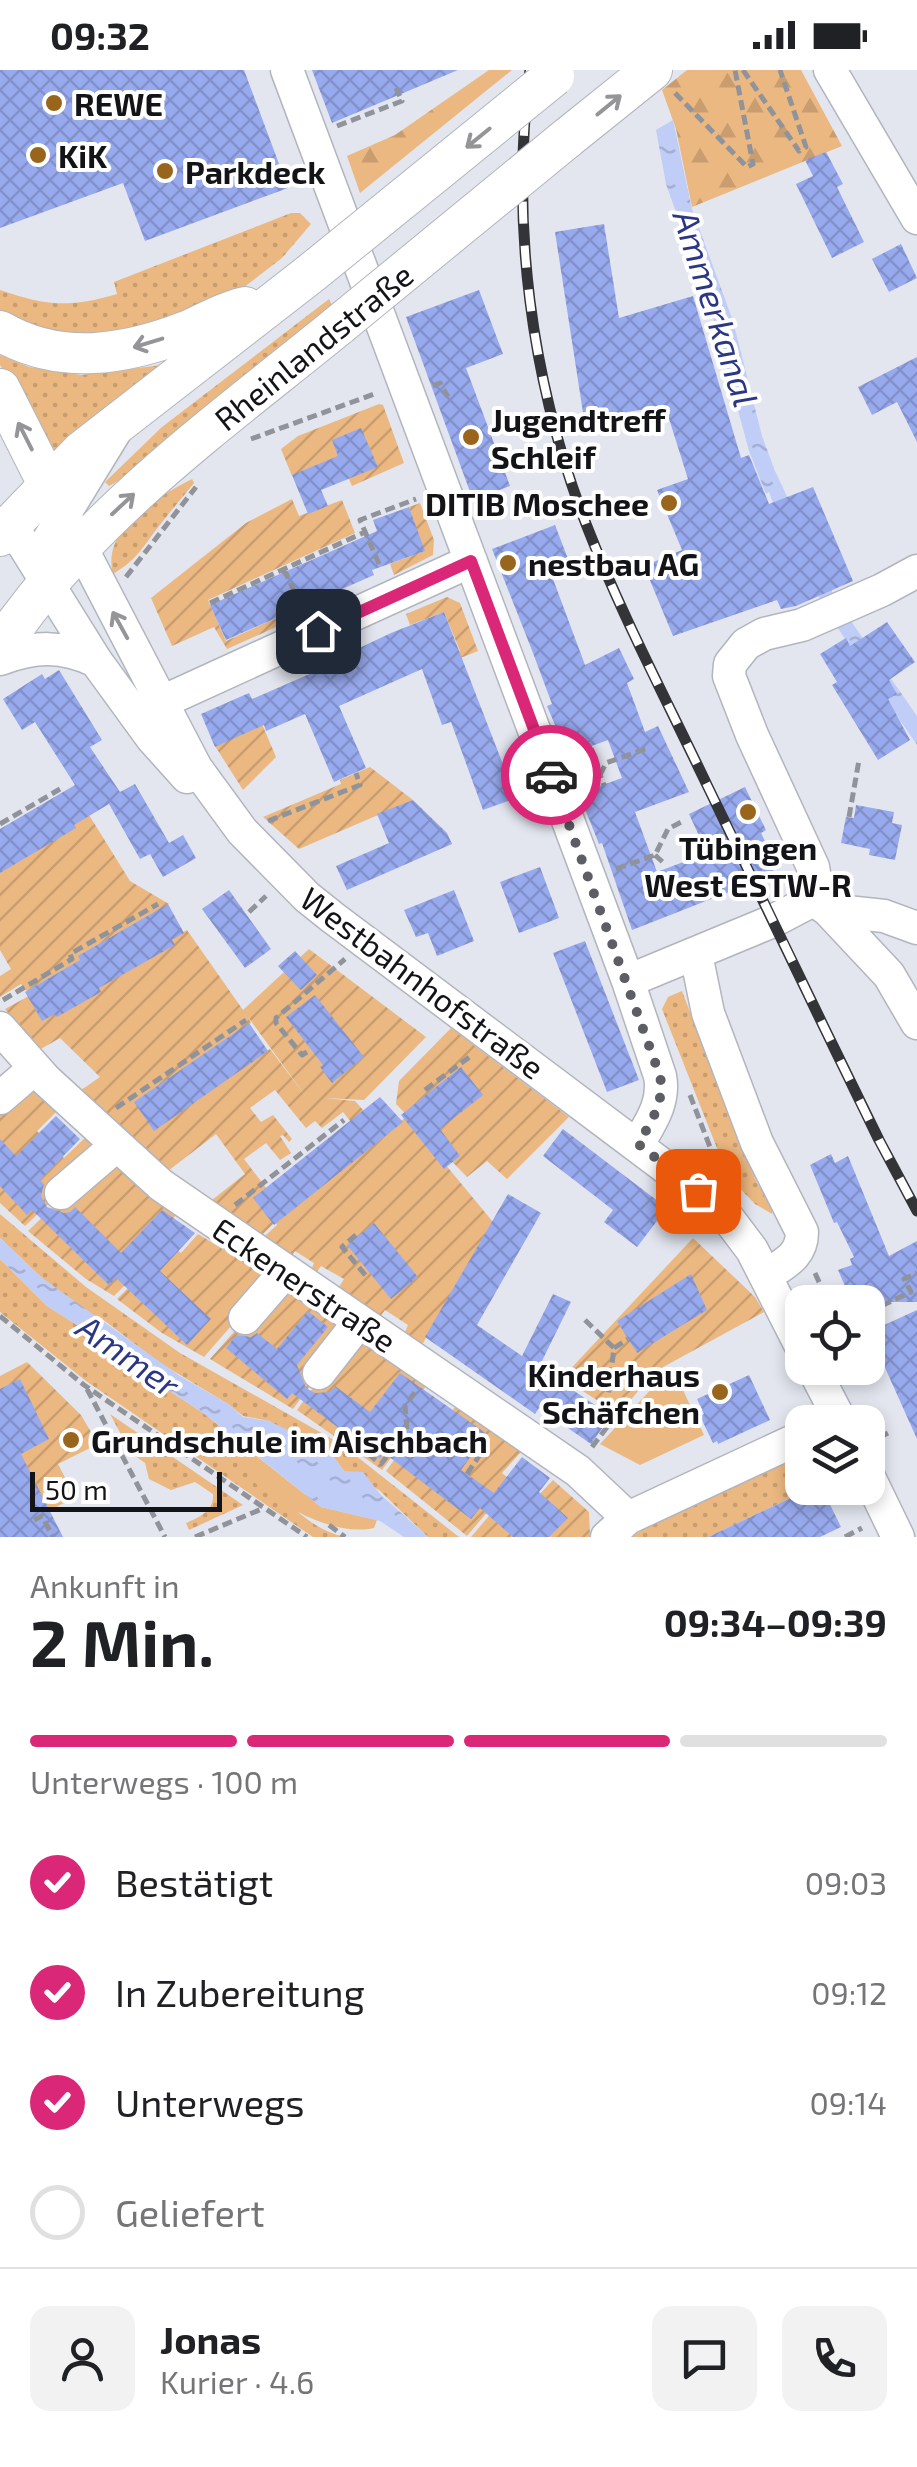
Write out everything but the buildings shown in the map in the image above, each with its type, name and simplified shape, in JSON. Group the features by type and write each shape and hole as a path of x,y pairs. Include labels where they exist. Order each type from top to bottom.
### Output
{"main road":[{"name":"Rheinlandstraße","path":"0,647 46,584 63,515 123,418 310,274 558,73"},
{"name":"Rheinlandstraße","path":"3,522 63,515 170,463 566,139 660,80"},
{"path":"0,331 47,351 103,354 182,333 236,309 273,302"},
{"path":"0,389 63,515"}],"street":[{"path":"287,70 628,981 663,1090 638,1144"},
{"path":"830,70 917,218"},
{"name":"Westbahnhofstraße","path":"63,515 196,768 232,818"},
{"name":"Westbahnhofstraße","path":"3,522 96,661 182,774 232,818 307,898 722,1209 741,1233 785,1314"},
{"path":"162,702 471,561"},
{"path":"917,571 802,625 764,634 746,644 730,664 729,676 813,866 821,905 889,975 917,1023"},
{"path":"0,659 47,647 77,652 96,661"},
{"path":"628,981 821,905 884,916 917,928"},
{"path":"690,956 698,964 708,1013 757,1143 802,1232 802,1245 796,1255 766,1276"},
{"name":"Eckenerstraße","path":"0,1028 35,1068 161,1185 574,1469 618,1528"},
{"path":"0,1098 35,1068"},
{"path":"61,1193 105,1134"},
{"path":"246,1318 285,1272"},
{"path":"319,1373 359,1322"},
{"path":"618,1528 785,1445"},
{"path":"883,1505 898,1537"}],"path":[{"path":"660,80 747,168 753,164 735,70"},
{"path":"743,70 799,151 806,148 780,70"},
{"path":"345,123 402,101 396,88"},
{"path":"271,423 248,440 402,384"},
{"path":"436,384 446,389 448,397"},
{"path":"102,592 137,565 200,481"},
{"path":"379,564 360,520 443,489"},
{"path":"210,602 365,532"},
{"path":"284,569 298,600 296,609 307,636"},
{"path":"590,746 594,758 606,763 648,748"},
{"path":"586,770 594,758"},
{"path":"850,817 859,760"},
{"path":"600,775 606,763"},
{"path":"232,818 360,785 356,773"},
{"path":"0,824 60,789"},
{"path":"590,879 656,854 668,828 683,821"},
{"path":"656,854 666,865"},
{"path":"0,1002 72,959 70,954 158,904"},
{"path":"307,1052 302,1055 276,1018 366,941"},
{"path":"105,1134 160,1081 246,1020"},
{"path":"425,1090 494,1037"},
{"path":"213,1222 281,1173 344,1120"},
{"path":"356,1235 342,1247 368,1274 358,1282"},
{"path":"885,1302 910,1292 904,1279 917,1273"},
{"path":"0,1316 84,1385 308,1537"},
{"path":"585,1320 614,1348"},
{"path":"614,1348 628,1339"},
{"path":"574,1469 616,1415 606,1411 614,1348"},
{"path":"368,1454 381,1464 407,1430 405,1406 431,1369"},
{"path":"84,1385 165,1537"},
{"path":"467,1474 502,1420"},
{"path":"195,1537 264,1508"},
{"path":"34,1520 42,1516 53,1537"},
{"path":"328,1525 346,1537"}],"green space":[{"path":"489,70 512,70 360,193 347,156 395,135"},
{"path":"687,70 801,70 842,146 692,207 676,129 662,90"},
{"path":"291,213 300,213 311,224 282,258 234,295 87,344 0,319 0,290 58,303 100,299 117,294 114,282"},
{"path":"329,299 334,309 130,474 109,486 105,482 162,427"},
{"path":"0,355 29,367 81,375 162,365 54,455 0,365"},
{"path":"383,405 404,463 352,486 348,477 311,469 292,476 281,449 298,436"},
{"path":"192,479 194,483 141,550 113,574 112,557 124,528 149,505"},
{"path":"292,499 299,516 342,500 355,533 208,600 226,641 292,611 294,619 227,649 214,627 172,646 151,598 246,523"},
{"path":"420,503 434,540 433,555 394,575 390,564 424,551 409,507"},
{"path":"447,597 460,603 478,651 453,661 451,655 460,651 444,612 410,625 406,614"},
{"path":"262,724 276,757 243,790 215,746"},
{"path":"370,767 413,800 299,849 263,817 341,784 340,780"},
{"path":"89,815 130,881 169,904 27,991 21,984 0,997 0,976 11,969 0,950 0,869"},
{"path":"187,930 243,1010 309,949 426,1037 364,1100 324,1098 355,1101 364,1111 351,1122 343,1112 322,1128 315,1121 306,1128 275,1090 250,1108 261,1122 273,1115 292,1139 289,1142 280,1136 291,1153 280,1160 266,1143 244,1159 267,1189 274,1223 255,1242 207,1204 245,1174 216,1134 168,1171 77,1093 100,1077 60,1038 39,1050 5,1009 29,996 93,984","holes":["248,1017 307,1098 270,1049 155,1128 137,1102 251,1023"]},
{"path":"682,991 743,1152 757,1183 773,1204 772,1214 755,1204 728,1176 662,1009 668,997"},
{"path":"451,1028 569,1117 507,1179 487,1161 467,1177 396,1104 399,1081"},
{"path":"26,1080 56,1112 37,1131 64,1158 86,1137 104,1152 25,1226 0,1203 0,1103"},
{"path":"406,1117 493,1222 419,1350 402,1339 408,1325 385,1310 376,1322 334,1295 344,1279 321,1266 312,1279 309,1276 314,1263 295,1251 286,1263 257,1243 277,1225 275,1222"},
{"path":"109,1153 176,1215 160,1234 168,1243 114,1296 86,1279 28,1231"},
{"path":"0,1214 86,1287 180,1353 341,1444 459,1537 428,1537 379,1490 344,1471 333,1456 316,1452 269,1421 243,1416 157,1361 42,1278 0,1238"},
{"path":"198,1234 272,1279 204,1357 162,1333 117,1299 171,1245 181,1253"},
{"path":"693,1238 755,1297 764,1312 654,1372 619,1414 562,1378"},
{"path":"0,1259 47,1306 118,1351 245,1447 299,1513 344,1537 313,1537 86,1381 0,1312"},
{"path":"276,1284 349,1332 293,1409 210,1359"},
{"path":"352,1334 426,1386 412,1406 422,1416 382,1470 297,1410"},
{"path":"27,1362 81,1415 98,1444 58,1464 75,1497 49,1511 0,1414 0,1376"},
{"path":"676,1375 704,1435 640,1465 600,1444 655,1385"},
{"path":"455,1407 521,1452 502,1473 513,1482 467,1536 386,1471 425,1418 441,1427"},
{"path":"110,1414 243,1505 189,1530 186,1523 209,1509 213,1494 195,1482 171,1490 149,1479 145,1463 131,1453"},
{"path":"245,1447 321,1507 377,1520 374,1528 358,1530 324,1523 275,1498 249,1478 244,1465"},
{"path":"785,1460 785,1501 708,1537 632,1537 652,1523"},
{"path":"553,1480 589,1512 590,1537 471,1537 516,1484 535,1499"}],"water":[{"name":"Ammerkanal","path":"673,120 692,209 733,321 762,436 775,471 835,598 917,716 917,745 816,591 769,492 766,494 749,451 712,314 666,184 656,130"},
{"name":"Ammer","path":"0,1238 42,1278 243,1417 269,1421 292,1432 316,1452 333,1456 344,1471 363,1472 380,1494 428,1537 404,1537 380,1521 321,1507 206,1415 144,1374 118,1351 47,1306 0,1259"}],"railway":[{"path":"530,70 524,127 524,243 539,358 567,470 629,623 917,1211"}],"way so far":[{"path":"551,775 660,1076 660,1101 638,1144 698,1191"}],"place":[{"name":"REWE","path":"54,103"},
{"name":"KiK","path":"38,155"},
{"name":"Parkdeck","path":"165,171"},
{"name":"Jugendtreff Schleif","path":"471,437"},
{"name":"DITIB Moschee","path":"669,503"},
{"name":"nestbau AG","path":"508,563"},
{"name":"Tübingen West ESTW-R","path":"748,812"},
{"name":"Kinderhaus Schäfchen","path":"720,1392"},
{"name":"Grundschule im Aischbach","path":"71,1440"}],"route":[{"path":"318,631 471,561 551,775"}]}
